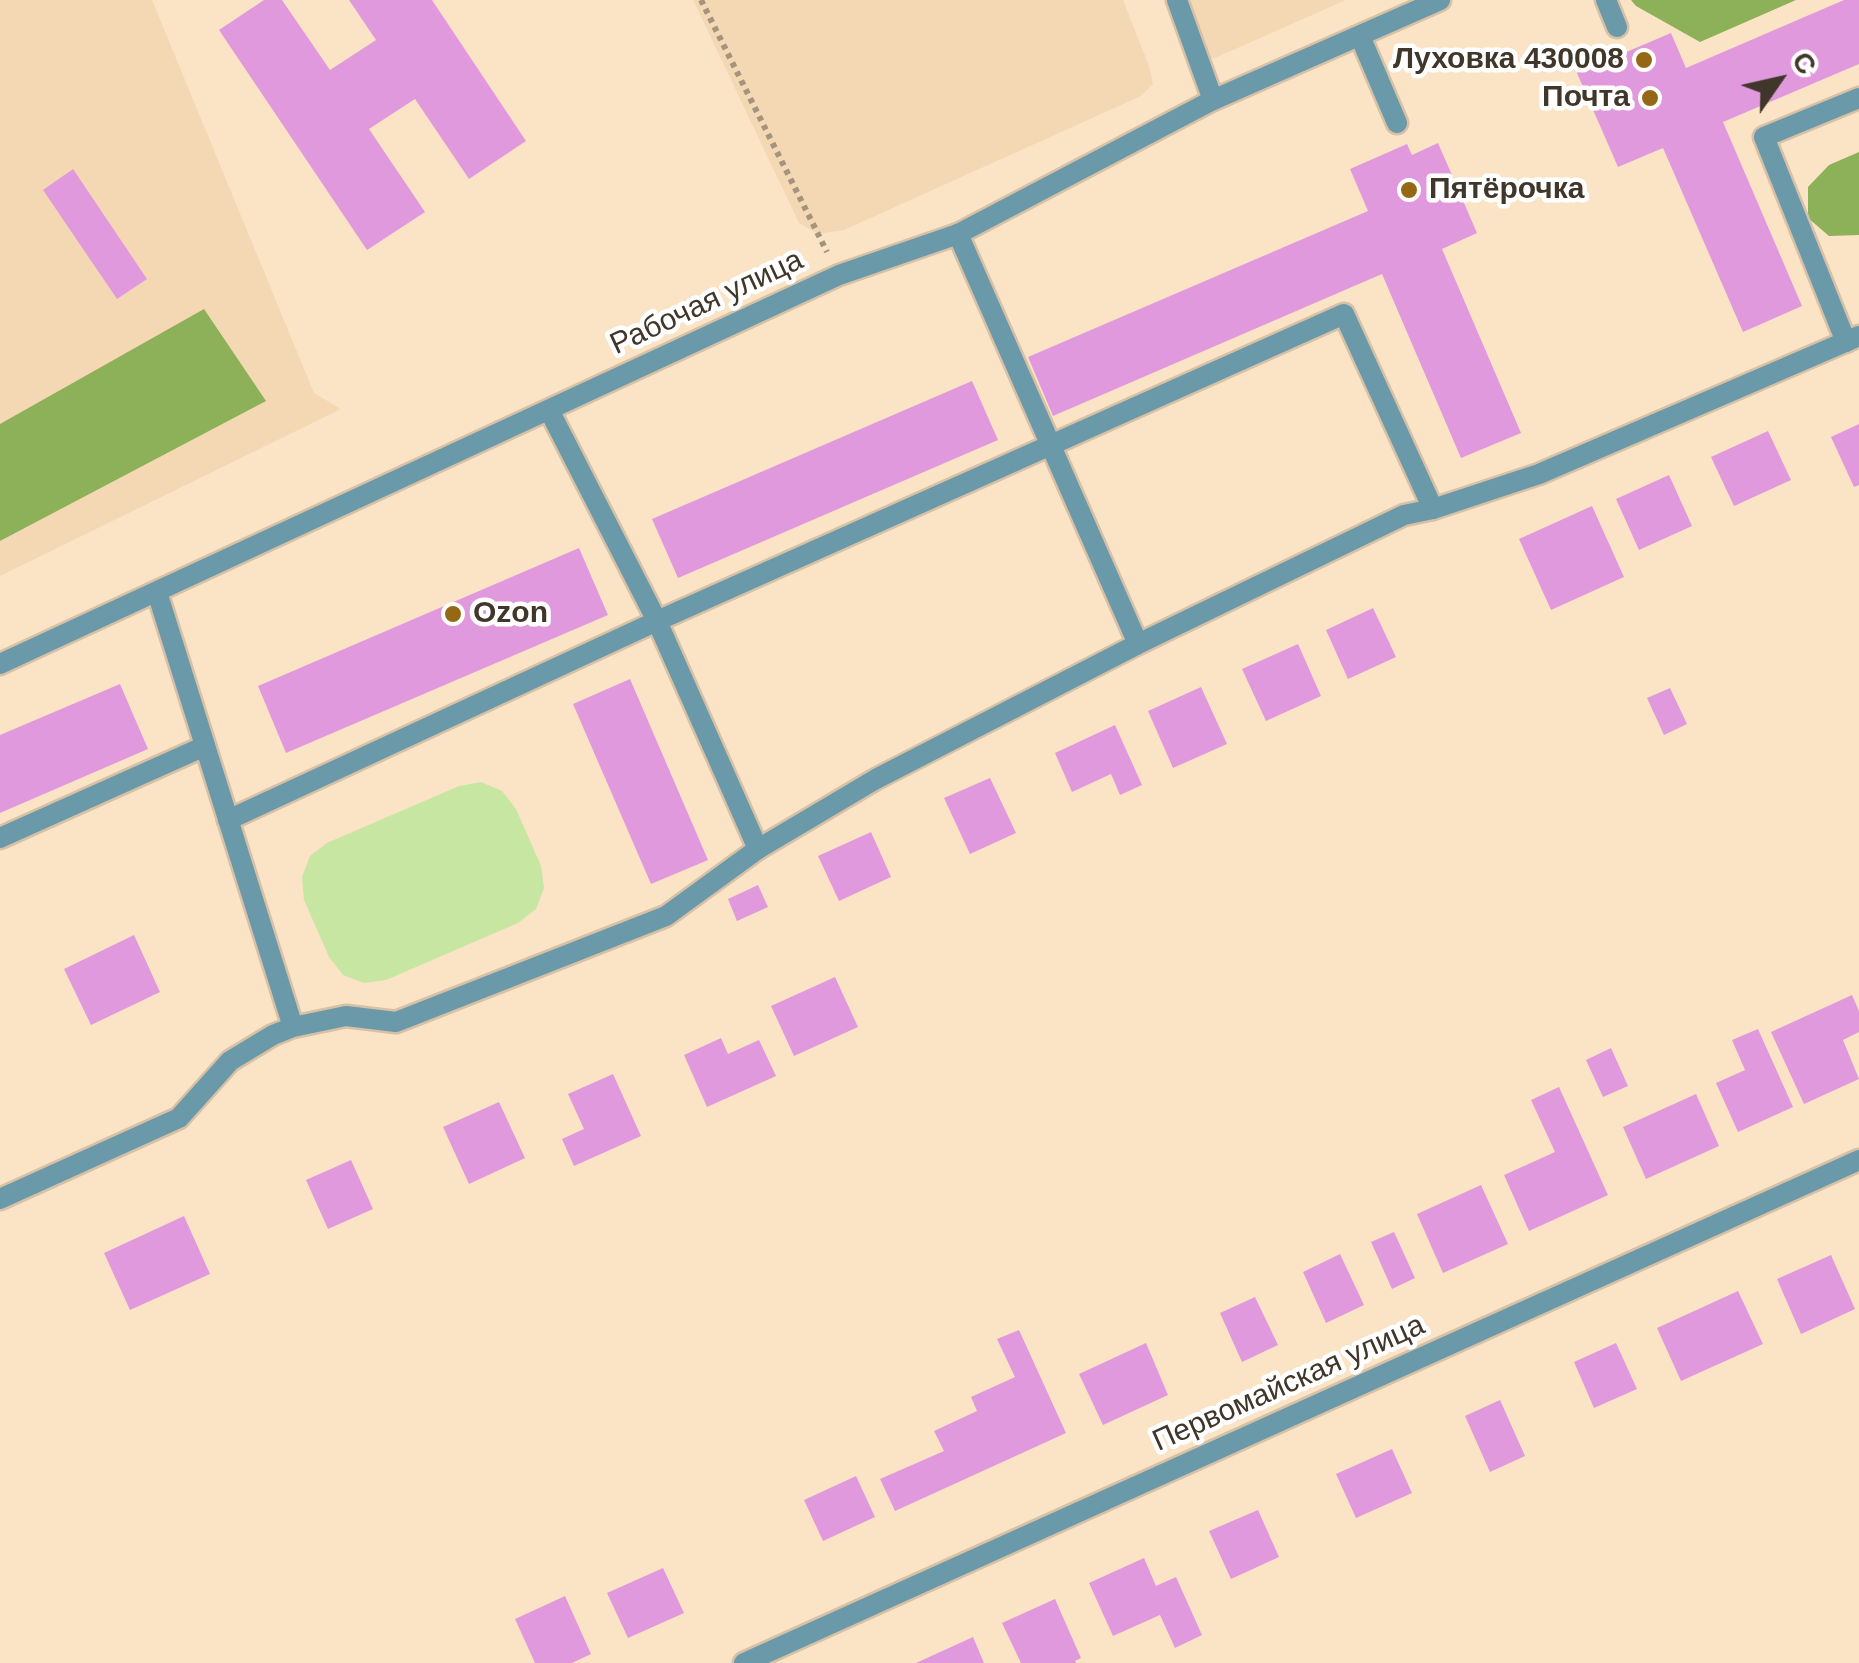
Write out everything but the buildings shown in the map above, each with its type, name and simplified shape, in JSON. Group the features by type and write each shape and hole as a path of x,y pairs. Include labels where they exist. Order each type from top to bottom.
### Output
{"street":[{"path":"1177,0 1213,100"},
{"name":"Рабочая улица","path":"0,664 838,275 958,234 1213,100 1440,0"},
{"path":"1606,0 1618,26"},
{"path":"1360,36 1397,124"},
{"path":"0,1199 179,1118 230,1061 273,1034 346,1016 396,1022 666,916 758,849 876,779 1138,644 1404,515 1539,474 1852,339 1764,137 1859,98"},
{"path":"958,234 1138,644"},
{"path":"228,820 657,621 1344,314 1433,509"},
{"path":"549,410 657,621 758,849"},
{"path":"157,592 293,1027"},
{"path":"0,838 205,746"},
{"name":"Первомайская улица","path":"744,1663 1859,1160"}],"path":[{"path":"700,0 838,275"}],"shaded area":[{"path":"0,0 152,0 314,393 341,409 0,576"},
{"path":"693,0 1123,0 1153,84 1141,96 844,230 818,234 799,223"},
{"path":"1167,0 1346,0 1215,58 1198,56 1182,43"}],"green space":[{"path":"1631,0 1796,0 1700,42"},
{"path":"1859,152 1859,235 1829,236 1808,218 1808,187 1829,165"},
{"path":"204,309 266,401 0,541 0,424"},
{"path":"481,782 502,791 516,809 541,866 544,888 536,909 518,923 386,980 364,983 343,975 329,957 304,900 302,877 310,856 327,843 459,786"}],"place":[{"name":"Луховка 430008","path":"1644,60"},
{"name":"Почта","path":"1650,98"},
{"name":"Пятёрочка","path":"1409,190"},
{"name":"Ozon","path":"453,614"}]}
